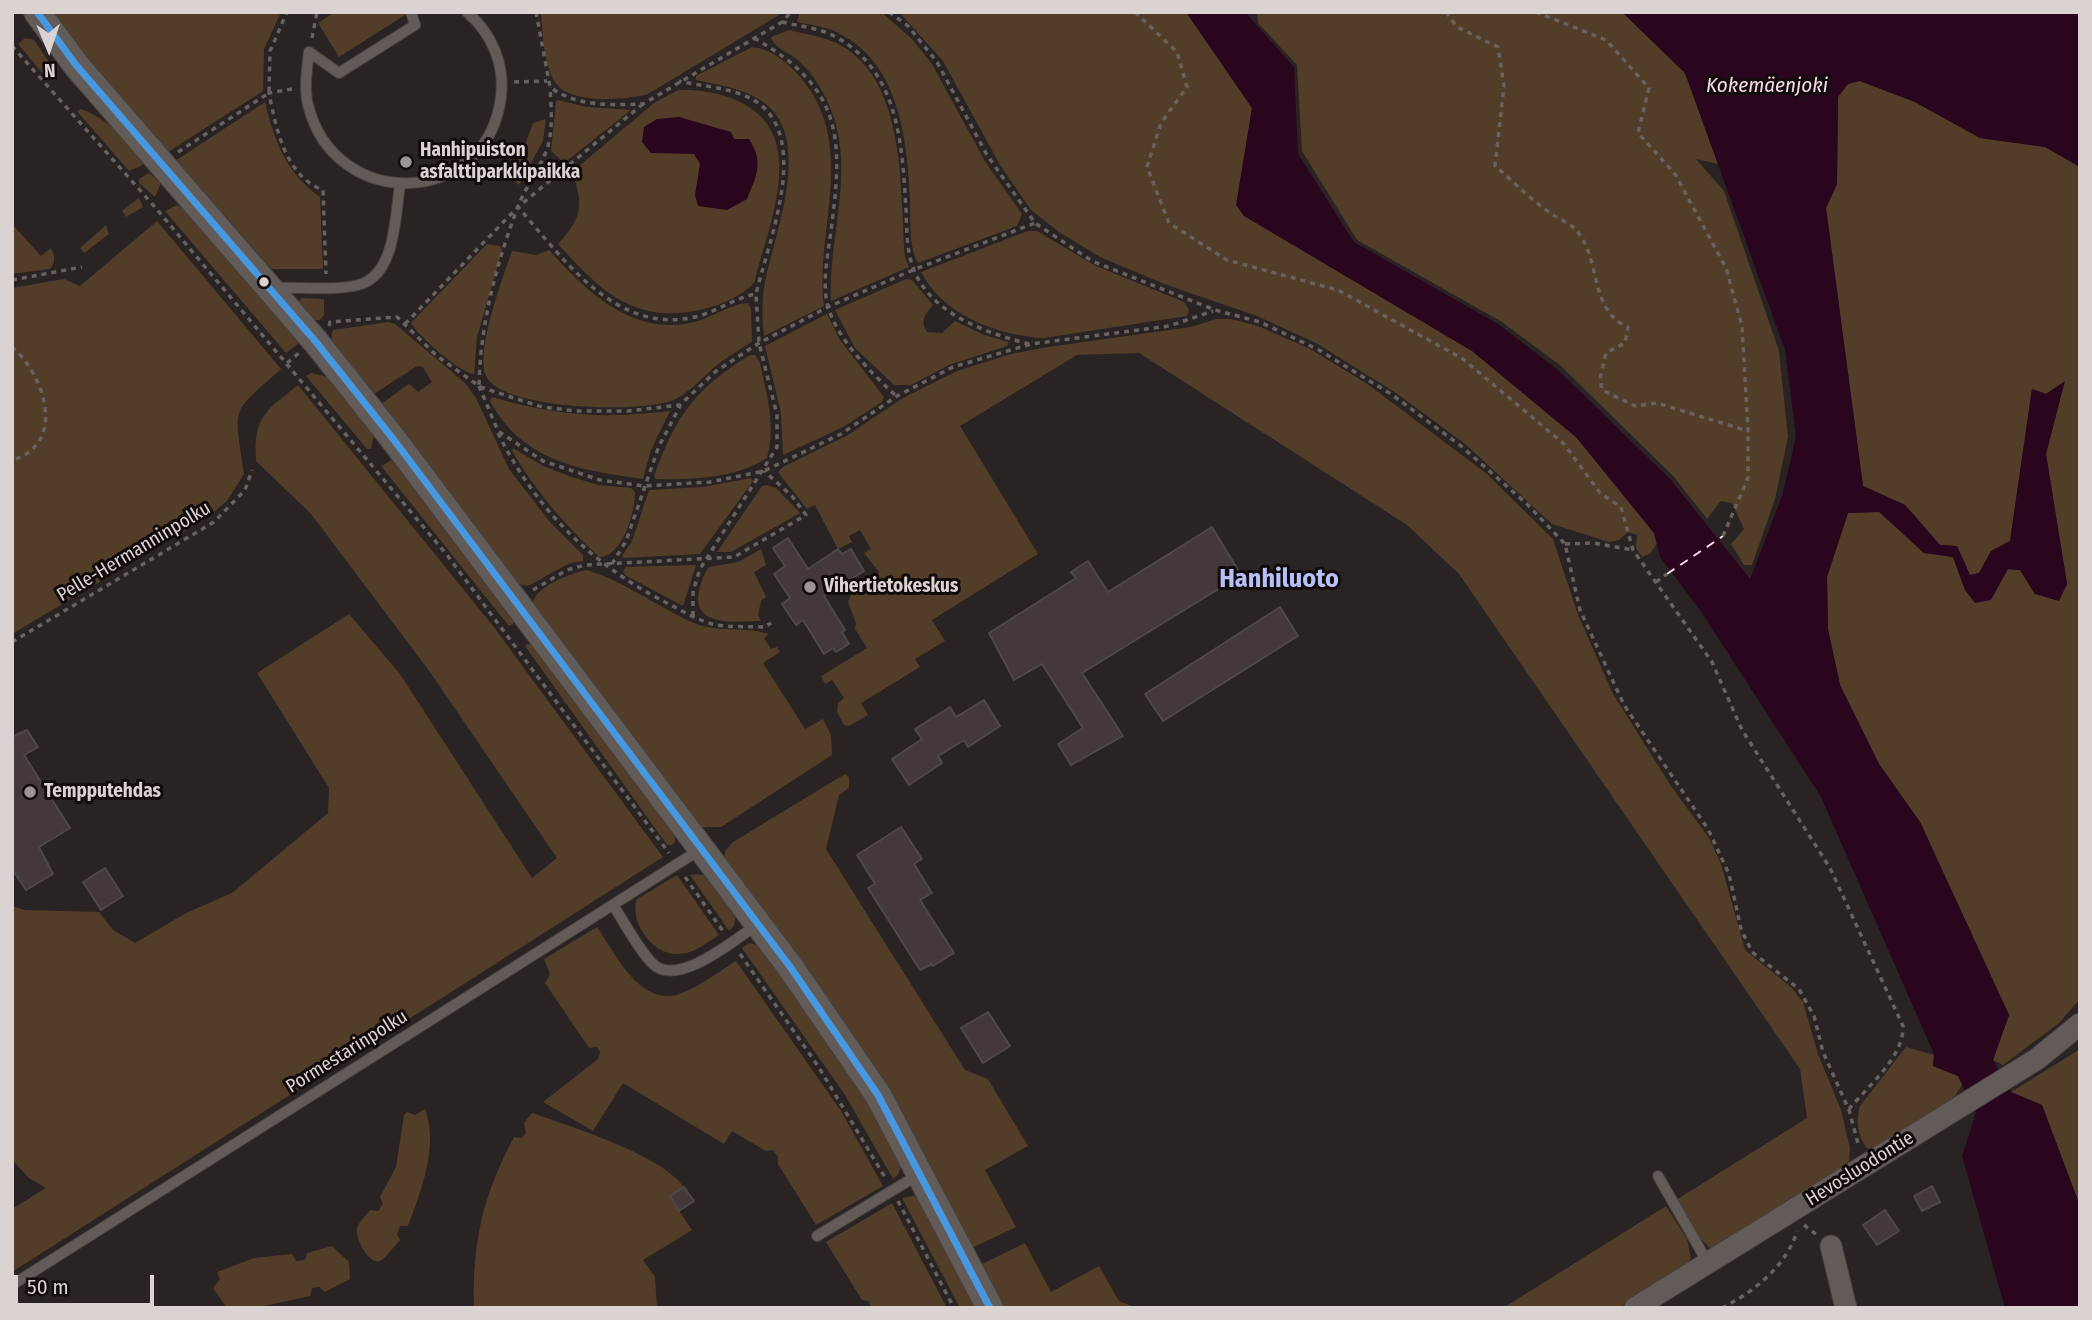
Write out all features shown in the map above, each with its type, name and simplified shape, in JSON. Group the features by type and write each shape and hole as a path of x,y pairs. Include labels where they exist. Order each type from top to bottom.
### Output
{"street":[{"path":"37,12 76,65 158,162 316,342 758,924 849,1050 878,1095 990,1308"},
{"name":"Hevosluodontie","path":"1635,1308 2037,1059 2080,1024"},
{"path":"1831,1246 1846,1308"}],"lane":[{"path":"310,52 339,73 415,25 411,12"},
{"path":"310,52 307,103 318,134 339,160 367,178 400,185 433,181 463,166 485,143 499,114 503,83 497,52 481,24 467,12"},
{"path":"269,289 360,285 380,270 390,248 400,185"},
{"name":"Pormestarinpolku","path":"12,1285 701,849"},
{"path":"613,905 652,963 665,972 682,971 758,924"},
{"path":"817,1236 920,1173"},
{"path":"1658,1176 1708,1263"}],"path":[{"path":"287,12 270,51 269,93 277,132 292,165 314,187 323,190 327,286"},
{"path":"310,52 317,12"},
{"path":"536,12 550,87 548,146 518,207 488,307 479,352 479,386 515,466 544,508 601,564 635,587 692,617 713,624 765,627 771,623"},
{"path":"404,325 518,207 643,104 782,22 791,12"},
{"path":"889,12 908,26 937,62 987,155 1035,223 1092,261 1215,310 1260,322 1296,339 1391,394 1461,446 1527,504 1565,544 1580,610 1624,705 1708,829 1729,874 1741,929 1752,952 1799,989 1814,1016 1823,1052 1849,1110 1864,1166"},
{"path":"1135,12 1177,52 1187,87 1161,123 1147,167 1169,223 1227,260 1338,290 1463,359 1564,444 1600,493 1621,507 1633,550 1712,662 1742,730 1830,868 1903,1026 1904,1039 1895,1054 1849,1110"},
{"path":"1446,12 1457,27 1498,47 1504,86 1495,166 1548,211 1576,230 1589,255 1601,299 1614,321 1628,327 1625,342 1606,353 1600,379 1602,390 1635,406 1657,403 1748,432"},
{"path":"1536,12 1606,40 1648,88 1638,133 1675,174 1726,268 1742,326 1748,478 1723,536"},
{"path":"782,22 832,34 857,50 880,77 892,101 902,149 908,249 913,270 932,298 958,317 1031,344"},
{"path":"754,38 788,57 808,77 826,107 837,144 837,183 825,274 828,307 845,340 897,396"},
{"path":"12,46 130,179 447,555 677,864 818,1066 892,1190 954,1308"},
{"path":"503,83 547,81"},
{"path":"679,81 733,92 759,104 774,119 784,143 784,179 756,294 759,343 777,415 777,447 706,559 693,591 692,617"},
{"path":"550,87 561,95 588,102 643,104"},
{"path":"130,179 269,93 307,90"},
{"path":"518,207 583,280 606,298 632,311 664,320 690,318 756,294"},
{"path":"612,564 638,513 659,446 680,405 715,372 759,343 828,307 913,270 1035,223"},
{"path":"12,280 82,267"},
{"path":"498,431 542,461 600,480 645,486 710,482 764,471 841,433 897,396 953,367 1031,344 1169,326 1215,310"},
{"path":"316,342 326,336 330,322 397,317 437,356 479,386 542,407 576,411 628,411 680,405"},
{"path":"12,347 38,378 46,407 40,438 32,450 12,460"},
{"name":"Pelle-Hermanninpolku","path":"12,642 214,522 240,497 252,470"},
{"path":"515,601 567,570 601,564 734,557 806,515 792,496 764,471"},
{"path":"1565,544 1593,543 1633,550"},
{"path":"1656,582 1667,574"},
{"path":"1722,1308 1764,1280 1794,1241 1805,1202"}],"shaded area":[{"path":"53,12 281,12 264,49 263,91 165,154 109,89"},
{"path":"335,12 403,12 405,15 339,57 318,23"},
{"path":"541,12 784,12 648,94 599,99 572,94 555,82 546,57"},
{"path":"800,12 881,12 911,38 932,64 986,163 1022,214 1017,226 918,263 911,240 909,175 902,126 886,81 873,61 856,44 830,29 797,22"},
{"path":"899,12 1186,12 1252,108 1237,205 1244,215 1472,351 1576,437 1654,533 1657,543 1650,554 1642,557 1636,548 1637,535 1628,532 1619,540 1609,542 1552,524 1464,443 1396,393 1316,343 1257,316 1164,284 1100,257 1059,232 1031,210 1000,165 943,61"},
{"path":"1257,12 1622,12 1685,73 1718,164 1696,159 1724,191 1779,351 1788,437 1775,499 1752,565 1744,565 1731,544 1744,529 1732,503 1721,501 1707,519 1674,477 1561,366 1502,322 1357,240 1302,151 1297,65 1258,23"},
{"path":"789,30 834,42 862,62 878,84 889,111 896,140 905,257 909,267 831,301 841,153 837,129 820,87 799,61 776,45 771,37"},
{"path":"25,38 34,40 53,68 44,75 18,44"},
{"path":"752,47 780,58 801,78 818,104 827,131 831,159 823,277 824,306 764,336 764,288 787,189 789,163 786,139 778,118 762,101 738,90 696,80 696,76"},
{"path":"1860,81 1915,102 1980,138 2045,147 2080,167 2080,999 2059,1023 2003,1065 1993,1060 2009,1015 1920,822 1879,764 1840,685 1828,629 1827,577 1848,513 1880,512 1924,553 1953,557 1965,590 2008,569 2020,570 2035,594 2067,584 2046,454 2064,382 2046,394 2032,389 2010,541 1991,551 1979,573 1970,575 1957,546 1940,545 1905,505 1863,486 1826,208 1837,184 1838,97 1848,83"},
{"path":"678,90 723,95 759,115 773,133 779,156 779,180 775,206 755,281 751,286 734,298 714,306 683,313 661,313 641,309 606,291 558,244 572,226 578,211 578,194 572,172 654,103"},
{"path":"558,100 587,107 631,110 564,163 551,151"},
{"path":"265,102 283,155 298,177 320,197 323,269 271,269 223,213 217,211 172,163"},
{"path":"80,109 98,117 116,131 143,165 129,171 77,111"},
{"path":"546,119 543,141 519,185 508,175 521,155 533,123"},
{"path":"149,173 161,183 155,197 139,183 139,179"},
{"path":"139,198 143,207 126,217 122,211"},
{"path":"177,205 185,210 299,343 286,353 165,211"},
{"path":"157,221 281,369 252,396 239,413 244,474 227,501 205,519 12,634 12,288 64,279 80,286"},
{"path":"12,224 41,256 51,248 54,259 50,269 12,274"},
{"path":"106,225 109,234 84,253 80,248"},
{"path":"1028,231 1037,231 1094,265 1184,302 1189,310 1187,316 1044,338 1026,336 991,328 957,311 931,287 921,272"},
{"path":"487,244 500,246 502,251 477,337 474,374 440,353 411,323"},
{"path":"549,250 596,296 633,318 675,325 698,321 748,303 751,309 752,341 717,365 682,396 660,404 635,407 575,406 518,396 497,387 486,376 484,350 491,314 512,251 536,255"},
{"path":"906,279 912,280 933,305 924,318 927,332 942,333 955,321 984,335 1009,342 1007,346 949,365 911,385 894,385 855,348 835,310"},
{"path":"302,298 324,299 324,315 320,320 314,320 298,302"},
{"path":"827,314 840,340 884,397 882,402 843,427 783,455 781,413 765,346"},
{"path":"1216,319 1231,319 1258,326 1310,349 1366,383 1487,474 1553,539 1578,615 1613,694 1671,786 1709,838 1721,864 1745,950 1791,987 1803,1002 1818,1054 1841,1110 1850,1148 1849,1161 1843,1167 1716,1247 1710,1248 1696,1234 1676,1200 1807,1118 1800,1069 1459,574 1407,525 1139,353 1077,355 960,426 1038,554 932,620 945,641 915,659 920,667 861,703 868,715 849,726 844,725 837,712 838,703 844,698 832,680 825,684 821,676 867,648 855,629 856,623 848,602 851,595 878,578 879,572 864,553 871,549 860,530 849,536 852,542 838,549 815,505 807,509 778,472 848,435 903,398 957,371 1011,354 1191,327"},
{"path":"388,322 395,324 465,383 476,398 509,469 550,522 583,555 583,561 570,563 528,586 515,583 381,404 409,384 418,392 432,382 423,367 417,366 374,394 345,364 334,347 333,330"},
{"path":"750,355 755,355 760,363 768,399 771,434 767,458 728,474 656,479 654,476 662,455 690,405 715,380"},
{"path":"311,373 328,377 374,434 371,449 367,449 306,376"},
{"path":"298,385 493,626 663,857 12,1272 12,1209 46,1188 29,1178 12,1160 12,906 25,910 99,912 113,930 135,943 186,913 232,893 328,813 329,788 257,673 349,614 400,674 532,878 557,858 430,672 311,514 256,461 257,434 264,416"},
{"path":"492,397 580,414 623,415 670,411 651,450 643,479 597,472 555,460 536,450 519,438 503,421 490,401"},
{"path":"513,448 543,466 569,476 598,485 631,488 635,492 630,521 615,550 599,557 586,545 541,494 521,466 512,451"},
{"path":"392,460 514,617 513,624 509,626 381,466"},
{"path":"751,478 753,481 700,554 622,556 632,541 649,490 703,487"},
{"path":"762,486 776,488 800,513 731,552 717,552"},
{"path":"761,549 766,565 754,572 766,597 761,601 758,615 761,621 721,621 704,614 698,597 709,567 738,562"},
{"path":"696,565 683,606 625,575 623,571 626,567"},
{"path":"586,570 628,587 694,623 712,628 769,634 764,638 771,649 777,647 780,652 763,663 805,729 823,719 831,735 832,755 721,827 702,827 692,819 532,605 539,592 546,587"},
{"path":"535,645 674,833 675,842 672,845 667,845 525,646"},
{"path":"845,774 849,777 849,788 839,795 826,849 965,1070 988,1079 1028,1146 985,1170 1016,1227 974,1247 969,1245 724,860 725,851 733,842"},
{"path":"677,875 719,935 684,954 668,953 651,943 640,927 635,908 637,899"},
{"path":"690,875 707,876 736,913 734,926 729,931"},
{"path":"597,927 630,975 652,993 665,996 679,994 736,961 841,1111 883,1186 816,1225 778,1164 778,1157 773,1150 766,1151 732,1131 724,1144 623,1083 593,1131 543,1102 598,1059 600,1052 597,1047 589,1048 545,983 550,974 544,959"},
{"path":"749,943 760,946 843,1061 902,1163 898,1175 893,1179 845,1095 742,948"},
{"path":"1906,1047 1934,1055 1933,1066 1958,1076 1962,1085 1950,1104 1873,1150 1867,1149 1858,1128 1860,1106"},
{"path":"2080,1049 2080,1206 2042,1105 2011,1092"},
{"path":"425,1109 429,1123 429,1153 418,1198 408,1226 400,1226 397,1234 400,1240 383,1259 376,1261 363,1249 357,1228 370,1210 378,1211 383,1204 380,1197 396,1167 404,1115 407,1112 415,1115"},
{"path":"532,1113 636,1153 656,1163 684,1187 670,1197 692,1230 643,1260 655,1277 657,1308 474,1308 475,1262 487,1199 503,1158 514,1137 522,1138 526,1133 524,1123"},
{"path":"918,1195 979,1308 960,1308 902,1198"},
{"path":"892,1203 947,1308 871,1308 869,1301 862,1300 826,1242"},
{"path":"1666,1206 1687,1239 1691,1258 1686,1267 1619,1308 1503,1308"},
{"path":"1025,1243 1051,1292 1099,1266 1119,1301 1137,1308 1001,1308 982,1264"},
{"path":"332,1246 349,1262 350,1279 325,1292 319,1287 312,1288 310,1296 255,1308 227,1308 213,1288 220,1279 217,1272 254,1258 292,1254 296,1261 305,1260 307,1253"}],"water":[{"name":"Kokemäenjoki","path":"1186,12 1245,12 1294,67 1298,154 1354,242 1498,324 1558,370 1670,479 1750,579 1782,496 1796,437 1785,350 1685,73 1622,12 2080,12 2080,167 2045,147 1980,138 1915,102 1860,81 1848,84 1838,97 1837,184 1826,208 1863,486 1905,505 1940,545 1957,546 1970,575 1979,573 1991,551 2010,541 2032,389 2046,394 2065,381 2046,454 2067,584 2059,601 2035,594 2020,570 2008,569 1991,600 1975,603 1965,590 1953,557 1924,553 1879,512 1848,513 1827,577 1828,629 1840,685 1879,764 1920,822 2009,1015 1993,1060 2011,1092 2042,1105 2080,1206 2080,1308 2005,1308 1962,1156 1976,1113 1958,1076 1933,1066 1934,1054 1821,797 1700,610 1660,557 1654,533 1576,437 1472,351 1244,216 1236,205 1252,108"},
{"path":"679,117 731,132 734,139 749,139 758,162 754,183 747,199 727,210 698,206 695,195 700,164 694,154 651,153 642,142 644,127 657,119"}],"building":[{"path":"1212,527 1241,575 1082,673 1123,736 1071,765 1058,744 1083,728 1042,664 1014,680 989,633 1076,578 1071,572 1088,561 1108,592"},
{"name":"Vihertietokeskus","path":"788,538 808,569 838,549 842,554 851,549 864,571 824,596 845,630 842,632 849,644 836,652 833,648 824,654 803,620 796,625 782,604 790,598 774,574 785,566 773,548"},
{"path":"1280,607 1298,636 1163,721 1145,694"},
{"path":"984,700 1000,726 968,747 964,740 938,756 942,763 909,785 892,759 922,739 915,729 950,707 956,717"},
{"name":"Tempputehdas","path":"27,730 38,747 24,755 70,828 39,847 53,874 26,890 12,869 12,737"},
{"path":"901,827 922,859 914,864 932,893 920,900 954,953 933,966 932,964 920,970 868,888 875,884 857,855"},
{"path":"105,868 123,896 101,910 83,882"},
{"path":"988,1012 1010,1046 983,1063 961,1028"},
{"path":"1932,1186 1940,1202 1922,1211 1914,1196"},
{"path":"684,1187 694,1201 679,1211 670,1196"},
{"path":"1885,1210 1899,1231 1877,1245 1863,1225"}],"ferry route":[{"path":"1667,574 1723,536"}],"transit line":[{"path":"37,12 76,65 316,342 394,440 791,968 878,1095 990,1308"}],"place":[{"name":"Hanhipuiston asfalttiparkkipaikka","path":"406,162"},
{"name":"Vihertietokeskus","path":"810,587"},
{"name":"Tempputehdas","path":"30,792"}],"district":[{"name":"Hanhiluoto","path":"1279,580"}]}
